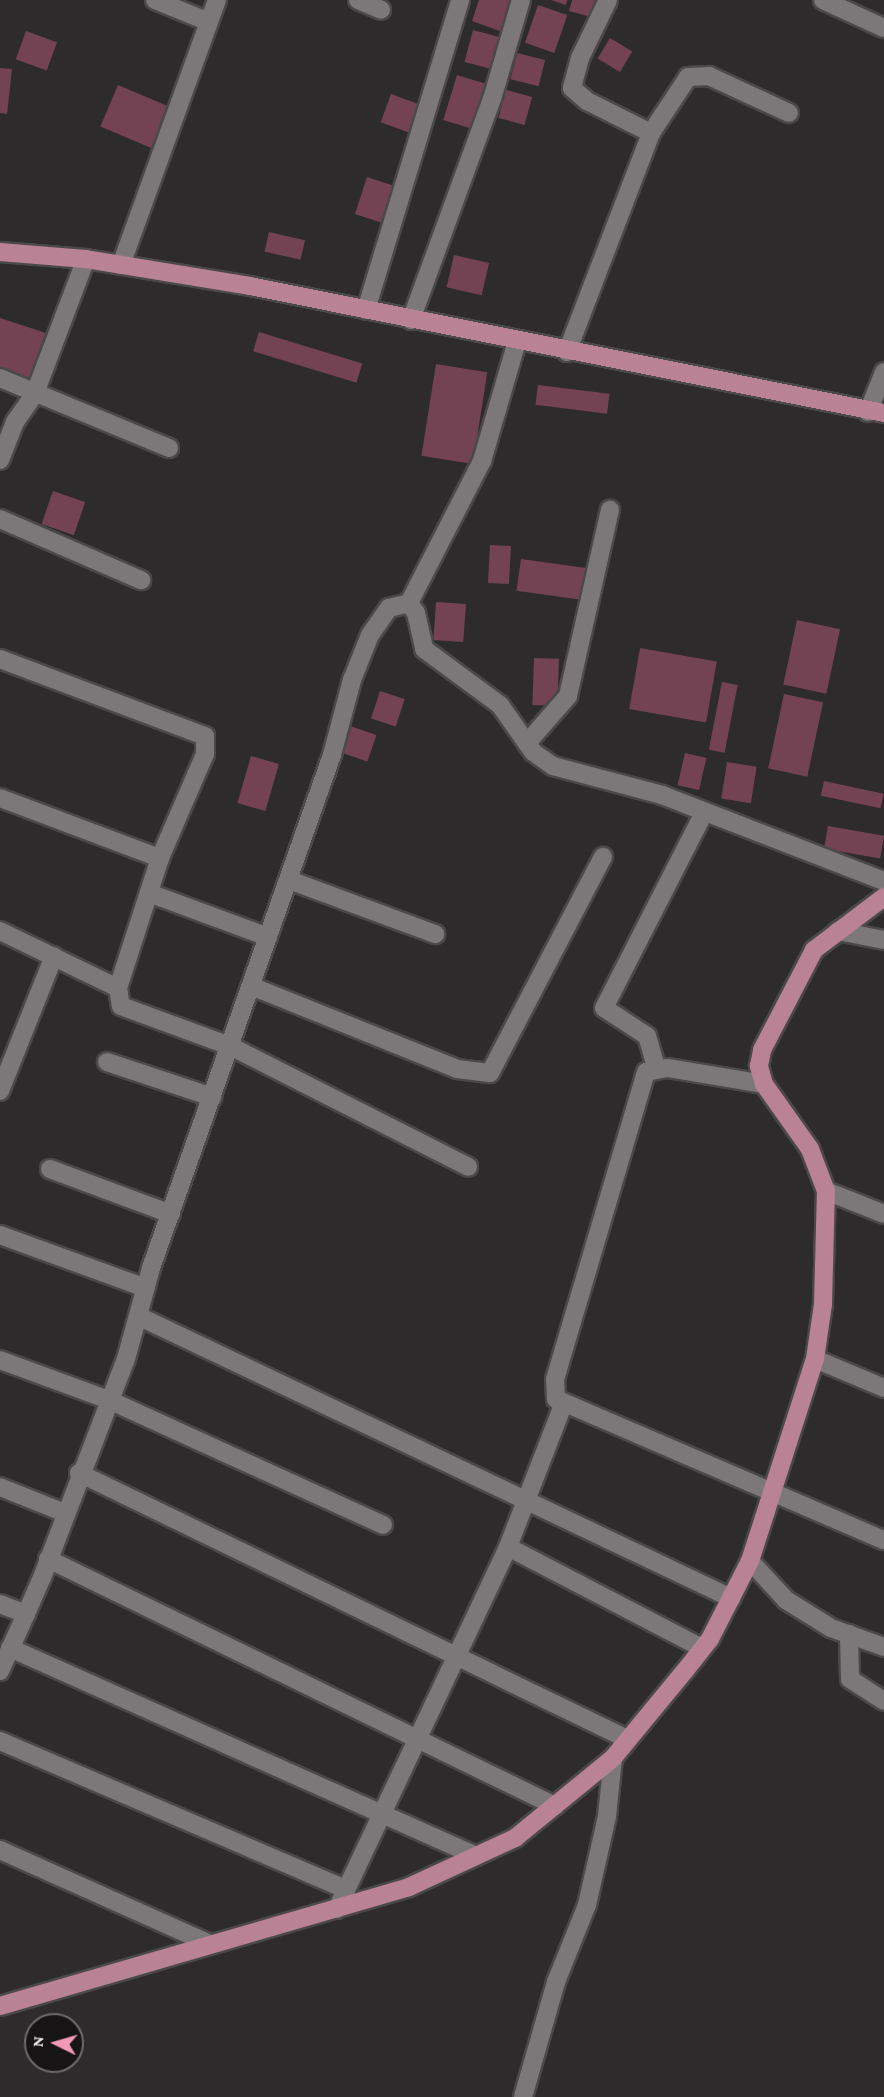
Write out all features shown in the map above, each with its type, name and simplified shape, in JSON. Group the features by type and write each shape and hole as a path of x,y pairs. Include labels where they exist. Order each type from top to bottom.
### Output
{"main road":[{"path":"0,252 121,265 366,310 876,412"},
{"path":"0,2006 208,1943 337,1909 409,1887 515,1838 613,1758 702,1648 750,1561 815,1359 824,1304 826,1191 810,1149 764,1084 759,1066 762,1050 792,983 814,950 884,897"}],"street":[{"path":"155,0 209,22"},
{"path":"121,265 217,0"},
{"path":"358,0 381,10"},
{"path":"366,310 460,0"},
{"path":"411,320 492,99 521,0"},
{"path":"608,0 580,58 572,88 586,101 647,131"},
{"path":"823,0 884,28"},
{"path":"567,352 647,131 693,75 709,76 789,113"},
{"path":"0,460 15,422 35,393 86,260"},
{"path":"517,341 482,461 409,603 424,649 500,705 527,742 553,766 704,813 884,881"},
{"path":"876,412 884,372"},
{"path":"0,378 169,448"},
{"path":"527,742 568,696 610,510"},
{"path":"0,519 141,580"},
{"path":"0,1671 26,1614 109,1400 171,1214 289,880 370,635 389,608 409,603"},
{"path":"0,659 205,736 205,754 160,858 118,988 121,1006 230,1046 468,1167"},
{"path":"0,798 160,858"},
{"path":"656,1067 647,1036 604,1008 704,813"},
{"path":"251,986 457,1069 490,1072 603,857"},
{"path":"289,880 435,934"},
{"path":"149,893 268,938"},
{"path":"0,931 118,988"},
{"path":"838,931 884,940"},
{"path":"0,1090 7,1053 54,956"},
{"path":"107,1062 212,1097"},
{"path":"656,1067 764,1084"},
{"path":"656,1067 642,1083 555,1379 556,1399 563,1405 773,1491 884,1540"},
{"path":"50,1169 171,1214"},
{"path":"826,1191 884,1214"},
{"path":"0,1235 146,1288"},
{"path":"138,1316 731,1598"},
{"path":"815,1359 884,1388"},
{"path":"0,1360 109,1400 383,1525"},
{"path":"337,1909 379,1811 453,1655 508,1547 528,1501 563,1405"},
{"path":"79,1473 627,1739"},
{"path":"0,1487 65,1513"},
{"path":"508,1547 702,1648"},
{"path":"48,1559 416,1734 555,1806"},
{"path":"750,1561 786,1600 849,1634 884,1647"},
{"path":"0,1604 26,1614"},
{"path":"849,1634 850,1678 884,1701"},
{"path":"10,1648 476,1856"},
{"path":"0,1741 345,1889"},
{"path":"523,2097 556,1982 586,1905 607,1816 613,1758"},
{"path":"0,1850 208,1943"}],"building":[{"path":"479,0 519,0 508,34 472,21"},
{"path":"551,0 567,0 566,5"},
{"path":"572,0 600,0 595,18 569,11"},
{"path":"538,5 567,15 554,53 525,43"},
{"path":"473,30 500,37 492,69 464,62"},
{"path":"26,31 57,42 47,70 16,59"},
{"path":"610,38 632,51 620,72 598,59"},
{"path":"517,53 545,60 539,86 510,79"},
{"path":"0,68 12,69 7,114 0,113"},
{"path":"457,75 492,86 479,131 443,120"},
{"path":"118,85 172,108 155,149 100,126"},
{"path":"506,90 532,97 525,125 498,118"},
{"path":"391,94 421,105 411,133 381,122"},
{"path":"367,177 395,186 383,223 355,214"},
{"path":"269,232 305,240 301,260 265,251"},
{"path":"454,255 489,263 482,295 447,287"},
{"path":"0,318 52,335 36,383 0,371"},
{"path":"259,332 362,364 356,383 253,351"},
{"path":"436,364 487,372 473,464 421,456"},
{"path":"538,385 609,394 607,414 536,405"},
{"path":"53,491 85,502 74,535 42,524"},
{"path":"490,545 511,546 509,584 488,583"},
{"path":"521,559 589,569 585,600 517,591"},
{"path":"436,602 466,604 463,642 433,640"},
{"path":"797,620 840,629 826,694 783,685"},
{"path":"640,648 717,662 706,723 629,709"},
{"path":"534,658 559,659 557,706 532,705"},
{"path":"722,682 738,685 725,753 709,750"},
{"path":"380,691 405,699 396,727 371,719"},
{"path":"784,694 823,702 807,777 768,768"},
{"path":"350,726 376,735 367,762 341,752"},
{"path":"685,753 706,758 699,790 678,785"},
{"path":"251,756 279,764 265,811 237,803"},
{"path":"727,762 757,767 751,803 721,799"},
{"path":"824,781 884,794 881,808 821,796"},
{"path":"828,826 884,836 880,859 824,849"}]}
